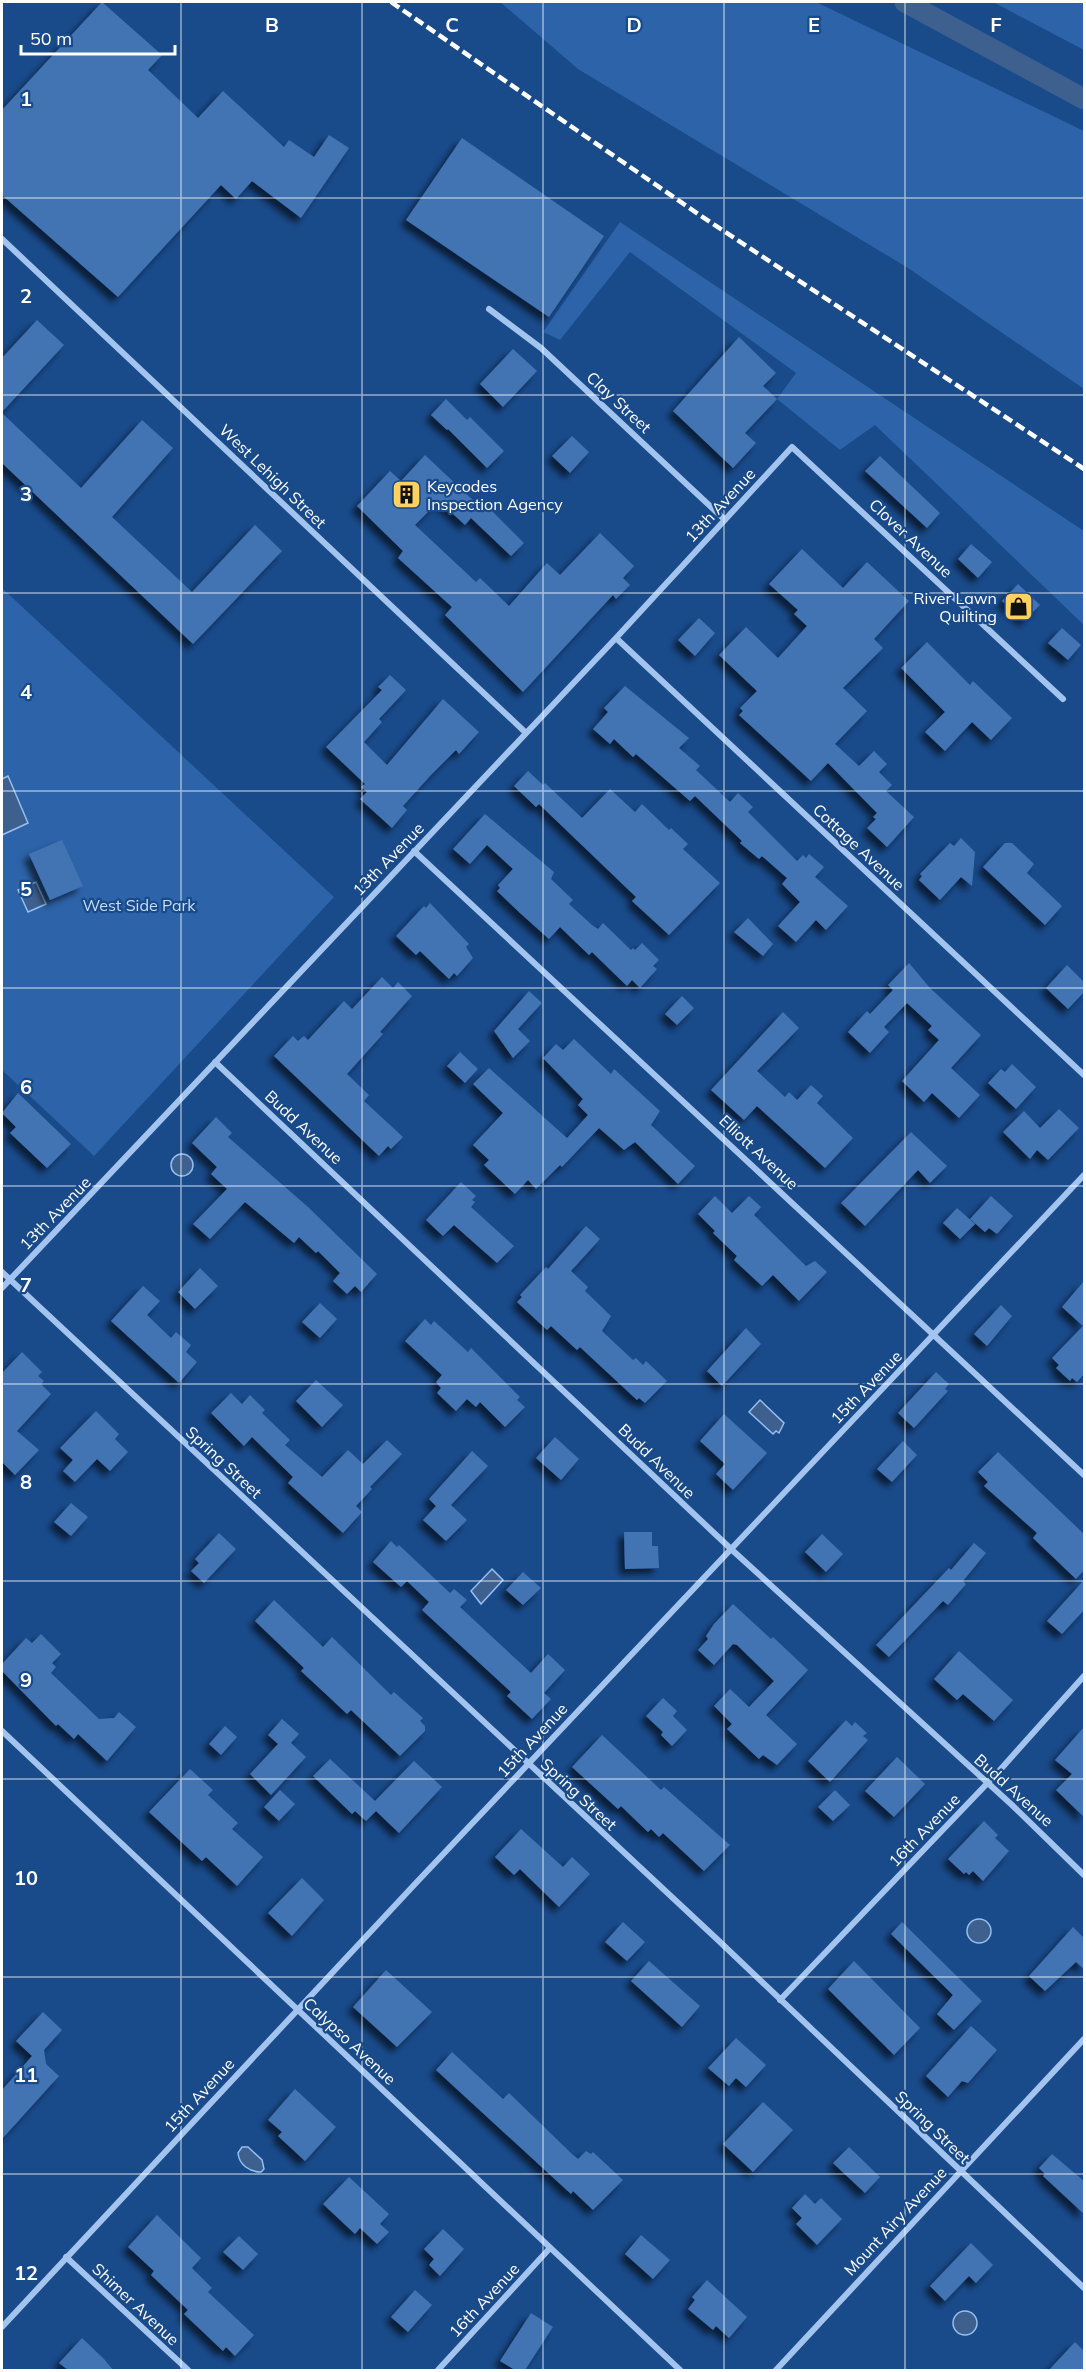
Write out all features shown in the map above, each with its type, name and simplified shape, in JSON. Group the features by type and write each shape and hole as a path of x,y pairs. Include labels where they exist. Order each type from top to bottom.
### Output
{"street":[{"name":"West Lehigh Street","path":"2,239 525,732"},
{"name":"Clay Street","path":"489,309 541,348 725,520"},
{"name":"13th Avenue","path":"2,1288 616,638 792,447"},
{"name":"Clover Avenue","path":"792,447 1063,699"},
{"name":"Cottage Avenue","path":"616,638 1084,1076"},
{"name":"Elliott Avenue","path":"414,851 1084,1475"},
{"name":"Budd Avenue","path":"215,1062 731,1550 1084,1875"},
{"name":"15th Avenue","path":"2,2327 1084,1174"},
{"name":"Spring Street","path":"2,1272 780,2000 1084,2288"},
{"name":"16th Avenue","path":"780,2000 987,1784 1084,1676"},
{"name":"Calypso Avenue","path":"2,1731 680,2370"},
{"name":"Mount Airy Avenue","path":"776,2370 1084,2039"},
{"name":"16th Avenue","path":"438,2370 550,2248"},
{"name":"Shimer Avenue","path":"66,2257 188,2370"}],"green space":[{"path":"500,2 816,2 1084,131 1084,389 908,268 578,69"},
{"path":"993,2 1084,2 1084,50"},
{"path":"620,222 1084,531 1084,625 875,425 840,450 777,399 796,373 630,252 560,340 543,332"},
{"name":"West Side Park","path":"2,588 334,897 94,1156 2,1070"}],"shaded area":[{"path":"8,776 28,823 2,835 2,779"},
{"path":"36,882 46,904 28,912 18,890"},
{"path":"182,1154 190,1157 193,1165 190,1173 182,1176 174,1173 171,1165 174,1157"},
{"path":"760,1400 784,1423 779,1433 776,1431 773,1434 749,1412"},
{"path":"492,1569 503,1580 481,1604 471,1591"},
{"path":"979,1919 988,1922 991,1931 988,1940 979,1943 970,1940 967,1931 970,1922"},
{"path":"242,2147 248,2147 262,2160 264,2169 261,2172 253,2171 243,2164 238,2153"},
{"path":"960,2311 970,2311 977,2318 977,2328 970,2335 960,2335 953,2328 953,2318"}],"building":[{"path":"102,2 162,55 148,70 198,118 223,91 284,147 289,140 314,157 329,135 349,148 301,218 252,181 236,199 221,185 118,297 2,195 2,110"},
{"path":"462,138 604,236 549,317 406,220"},
{"path":"37,320 64,345 2,412 2,358"},
{"path":"739,337 776,373 763,386 777,399 745,433 756,443 733,468 673,411"},
{"path":"513,349 537,371 503,407 480,384"},
{"path":"446,399 467,420 470,417 504,451 487,468 431,415"},
{"path":"2,413 81,488 142,420 173,448 112,517 192,592 255,525 282,551 193,644 2,463"},
{"path":"572,436 589,452 570,473 552,456"},
{"path":"425,455 475,502 479,498 524,543 511,556 471,518 465,525 439,501 415,525 476,582 480,578 509,606 547,563 560,575 600,533 634,566 623,578 630,585 616,599 613,595 523,692 445,615 452,607 398,558 403,551 357,506 390,471 401,481"},
{"path":"880,456 940,513 927,528 865,471"},
{"path":"971,544 992,562 978,578 958,559"},
{"path":"802,549 843,588 867,562 909,601 874,639 883,648 843,688 867,711 835,744 859,766 874,751 887,764 879,772 892,785 886,791 914,817 887,847 867,828 876,819 873,817 877,813 828,763 811,781 739,715 743,711 740,708 757,691 719,655 746,627 778,658 807,626 794,614 798,610 769,584"},
{"path":"1018,584 1040,605 1024,621 1002,601"},
{"path":"699,618 715,633 695,656 678,640"},
{"path":"1062,628 1081,645 1068,660 1048,643"},
{"path":"927,642 970,685 973,681 1012,718 991,740 972,722 945,751 925,732 945,712 901,668"},
{"path":"390,675 406,690 379,719 382,722 364,742 387,765 443,699 479,732 459,754 456,750 431,775 403,806 407,810 392,828 360,799 367,792 361,787 365,784 326,747 382,690 378,687"},
{"path":"625,686 689,738 679,748 700,766 696,770 730,802 738,793 753,807 748,812 797,861 803,855 806,858 809,854 824,867 815,877 848,906 826,930 816,920 796,942 778,926 800,902 782,884 787,878 762,856 759,859 740,843 742,841 695,796 690,801 636,754 633,757 614,739 610,744 593,729 608,712 604,708"},
{"path":"528,771 543,785 545,783 582,818 610,789 635,812 642,804 669,830 671,828 688,844 683,849 720,883 669,935 632,901 636,897 539,804 536,807 514,786"},
{"path":"485,814 554,872 551,879 573,900 569,904 592,925 598,929 603,923 631,950 633,948 635,950 642,943 659,960 653,966 657,969 640,988 632,980 627,986 592,952 589,955 560,927 549,939 520,913 497,891 500,888 498,885 513,869 487,845 470,864 453,849"},
{"path":"961,838 975,852 972,886 961,877 940,900 919,880 922,876 920,874 950,843 954,846"},
{"path":"62,840 83,886 50,900 29,854"},
{"path":"1005,843 1012,843 1034,864 1027,873 1062,906 1045,925 983,867"},
{"path":"430,903 469,944 466,947 473,958 457,976 454,973 449,979 420,951 416,955 396,936 424,906 426,908"},
{"path":"748,918 773,944 763,956 734,932"},
{"path":"909,963 930,988 981,1035 951,1068 980,1095 959,1118 932,1093 924,1102 902,1081 939,1040 928,1030 932,1026 907,1003 884,1027 889,1032 870,1053 848,1032 867,1011 870,1014 893,990 888,985"},
{"path":"1067,965 1084,982 1084,992 1068,1009 1046,988"},
{"path":"382,977 393,988 398,982 412,996 380,1032 383,1034 347,1074 369,1095 364,1101 403,1137 391,1149 388,1146 379,1156 274,1056 293,1036 298,1041 304,1036 308,1040 344,1001 352,1009"},
{"path":"529,991 542,1003 518,1029 530,1041 513,1058 494,1031"},
{"path":"682,996 694,1008 677,1025 665,1014"},
{"path":"783,1012 799,1028 757,1071 785,1097 789,1092 797,1100 811,1085 823,1096 817,1103 853,1138 825,1168 757,1106 744,1120 711,1090"},
{"path":"574,1039 611,1074 614,1069 660,1111 651,1125 695,1166 678,1184 635,1142 624,1150 599,1128 562,1167 560,1165 536,1189 528,1180 515,1194 484,1165 489,1160 473,1145 503,1113 473,1084 489,1068 567,1138 588,1115 578,1105 583,1099 543,1058 556,1044 563,1050"},
{"path":"460,1052 478,1069 465,1083 447,1066"},
{"path":"1012,1064 1036,1087 1016,1109 988,1083 1001,1069 1005,1072"},
{"path":"18,1093 71,1144 47,1168 10,1133 16,1127 2,1113"},
{"path":"1059,1109 1079,1128 1048,1160 1037,1150 1030,1159 1003,1132 1024,1111 1040,1128"},
{"path":"216,1117 232,1133 228,1137 308,1207 377,1274 361,1292 355,1286 347,1294 333,1281 340,1273 318,1251 316,1253 299,1237 294,1243 245,1202 210,1239 193,1224 227,1189 211,1174 217,1167 192,1143"},
{"path":"911,1132 947,1166 930,1183 918,1170 865,1226 841,1203"},
{"path":"461,1182 476,1196 472,1200 475,1202 471,1207 514,1246 497,1263 454,1225 443,1236 426,1220"},
{"path":"715,1196 732,1213 749,1196 761,1207 754,1215 806,1266 815,1261 827,1272 799,1301 773,1275 762,1286 734,1260 737,1256 713,1233 715,1231 698,1214"},
{"path":"991,1196 1013,1216 997,1234 989,1228 985,1232 970,1219"},
{"path":"957,1208 975,1224 960,1239 943,1223"},
{"path":"586,1226 600,1239 571,1271 588,1287 585,1291 611,1316 602,1331 633,1360 636,1358 643,1365 646,1361 667,1381 645,1403 639,1398 637,1400 580,1347 577,1350 551,1326 547,1330 517,1302 522,1297 520,1295 546,1267 548,1269"},
{"path":"200,1268 218,1286 195,1309 178,1292"},
{"path":"1084,1281 1084,1374 1077,1382 1072,1378 1070,1381 1056,1368 1059,1365 1052,1358 1083,1326 1062,1307"},
{"path":"143,1286 160,1301 147,1315 171,1338 176,1332 191,1345 186,1352 197,1362 179,1383 111,1321"},
{"path":"320,1303 337,1319 320,1338 302,1322"},
{"path":"1001,1305 1012,1316 987,1346 974,1334"},
{"path":"425,1319 431,1325 434,1321 468,1352 471,1348 520,1397 517,1400 525,1407 505,1427 480,1402 476,1407 467,1399 456,1411 437,1393 441,1388 436,1382 442,1375 405,1341"},
{"path":"746,1328 761,1344 722,1386 707,1371"},
{"path":"22,1352 42,1372 38,1376 44,1381 41,1384 51,1394 17,1431 39,1450 15,1475 2,1462 2,1373"},
{"path":"936,1372 949,1384 945,1389 948,1391 914,1428 898,1413"},
{"path":"316,1380 343,1405 322,1427 296,1401"},
{"path":"231,1393 242,1404 250,1395 265,1410 262,1413 290,1440 285,1445 322,1477 348,1450 363,1464 387,1440 402,1454 370,1487 372,1489 356,1506 362,1512 343,1533 288,1483 293,1477 252,1437 244,1446 211,1413"},
{"path":"96,1411 119,1434 115,1439 128,1452 110,1471 97,1459 75,1482 63,1471 73,1460 60,1448"},
{"path":"724,1414 767,1453 733,1490 716,1474 725,1464 700,1441"},
{"path":"555,1437 579,1459 561,1480 536,1458"},
{"path":"903,1441 917,1455 892,1482 877,1469"},
{"path":"472,1451 488,1466 451,1505 467,1520 446,1541 423,1520 436,1506 429,1499"},
{"path":"998,1452 1084,1534 1084,1570 1076,1579 1033,1538 1037,1533 984,1486 988,1482 978,1472"},
{"path":"71,1503 88,1517 71,1536 54,1522"},
{"path":"624,1532 652,1532 652,1546 658,1546 659,1568 625,1569"},
{"path":"219,1533 236,1549 204,1583 191,1571 199,1563 195,1559"},
{"path":"822,1534 843,1554 826,1572 805,1552"},
{"path":"391,1541 397,1547 399,1545 450,1593 454,1589 467,1600 460,1607 531,1673 548,1654 565,1670 544,1693 551,1699 532,1719 507,1696 511,1692 422,1610 429,1602 407,1581 401,1587 373,1562"},
{"path":"974,1543 986,1553 963,1581 966,1584 948,1605 943,1601 889,1657 876,1645 949,1568 951,1570"},
{"path":"523,1572 541,1588 523,1605 506,1590"},
{"path":"1084,1580 1084,1610 1062,1634 1047,1621"},
{"path":"274,1600 323,1647 332,1637 391,1695 394,1692 423,1718 420,1721 425,1726 425,1731 400,1756 351,1710 347,1714 301,1671 304,1668 255,1621"},
{"path":"733,1604 808,1670 766,1715 797,1744 777,1765 763,1755 759,1759 727,1729 732,1724 714,1706 730,1689 749,1707 774,1681 737,1645 733,1644 714,1665 698,1650 708,1639 706,1636 714,1624"},
{"path":"41,1634 61,1654 52,1663 56,1667 51,1673 99,1719 114,1718 119,1712 136,1727 107,1761 78,1734 74,1739 58,1724 56,1726 2,1671 2,1664 26,1638 32,1643"},
{"path":"959,1651 1013,1700 994,1721 963,1694 957,1700 934,1679"},
{"path":"663,1698 677,1711 673,1716 687,1730 672,1746 661,1735 663,1732 646,1716"},
{"path":"282,1719 299,1734 291,1743 306,1757 271,1795 250,1774 278,1744 268,1735"},
{"path":"846,1720 852,1726 855,1722 867,1733 863,1736 868,1740 830,1782 808,1761"},
{"path":"225,1726 237,1737 221,1755 209,1744"},
{"path":"1084,1727 1084,1817 1056,1790 1072,1774 1055,1760"},
{"path":"602,1735 661,1790 664,1787 730,1845 704,1871 663,1833 659,1837 651,1829 648,1832 621,1806 618,1809 572,1767"},
{"path":"897,1757 925,1784 894,1817 865,1791"},
{"path":"330,1759 375,1801 414,1761 442,1787 399,1833 376,1811 366,1821 355,1811 352,1814 313,1776"},
{"path":"190,1769 213,1790 208,1795 238,1823 232,1829 263,1857 237,1886 206,1857 202,1861 149,1812"},
{"path":"280,1790 295,1804 279,1821 264,1807"},
{"path":"835,1790 850,1805 833,1821 818,1807"},
{"path":"984,1821 998,1835 995,1838 1009,1851 983,1881 973,1871 969,1875 966,1872 964,1874 948,1859"},
{"path":"521,1829 563,1867 572,1857 590,1874 559,1907 520,1869 514,1875 495,1857"},
{"path":"302,1878 324,1900 292,1936 268,1913"},
{"path":"623,1922 645,1942 627,1961 605,1942"},
{"path":"902,1922 982,2001 954,2030 937,2014 953,1995 891,1934"},
{"path":"1073,1927 1084,1938 1084,1969 1076,1962 1045,1991 1029,1976"},
{"path":"649,1961 700,2006 682,2027 631,1981"},
{"path":"854,1961 920,2028 894,2055 828,1989"},
{"path":"386,1970 432,2012 397,2047 353,2007"},
{"path":"43,2012 62,2030 44,2050 46,2064 59,2076 2,2139 2,2090 32,2056 16,2041"},
{"path":"971,2026 997,2050 968,2083 962,2081 948,2097 926,2076"},
{"path":"736,2038 766,2065 746,2087 736,2078 729,2086 708,2068"},
{"path":"452,2052 503,2099 509,2093 578,2159 586,2151 591,2154 593,2152 623,2180 593,2210 573,2191 571,2194 436,2070"},
{"path":"295,2089 336,2127 305,2161 278,2136 282,2132 268,2120"},
{"path":"763,2102 793,2130 753,2172 723,2144"},
{"path":"849,2147 880,2177 865,2193 833,2163"},
{"path":"1052,2154 1084,2181 1084,2214 1043,2176 1045,2174 1039,2168"},
{"path":"349,2177 389,2214 380,2224 389,2232 377,2244 360,2228 355,2234 323,2204"},
{"path":"805,2194 815,2204 821,2198 842,2219 817,2245 796,2224 802,2218 792,2208"},
{"path":"157,2215 201,2258 192,2268 212,2288 208,2292 254,2335 235,2356 226,2347 223,2351 184,2314 188,2310 151,2275 154,2271 128,2247"},
{"path":"443,2229 464,2249 440,2276 429,2265 434,2259 424,2249"},
{"path":"641,2235 670,2260 653,2279 625,2254"},
{"path":"239,2236 258,2254 243,2270 223,2252"},
{"path":"971,2243 993,2265 976,2283 969,2276 945,2301 930,2286"},
{"path":"707,2280 747,2317 729,2338 716,2326 713,2330 688,2309 695,2300 692,2297"},
{"path":"415,2290 432,2305 408,2332 391,2317"},
{"path":"531,2313 553,2327 525,2370 515,2370 500,2361"},
{"path":"82,2338 113,2370 68,2370 59,2363"},
{"path":"1075,2342 1084,2351 1084,2370 1049,2370"}],"waterway":[{"path":"905,2 1084,99"}],"railway":[{"path":"391,2 701,216 1084,469"}],"place":[{"name":"Keycodes Inspection Agency","path":"406,495"},
{"name":"River Lawn Quilting","path":"1018,607"}]}
